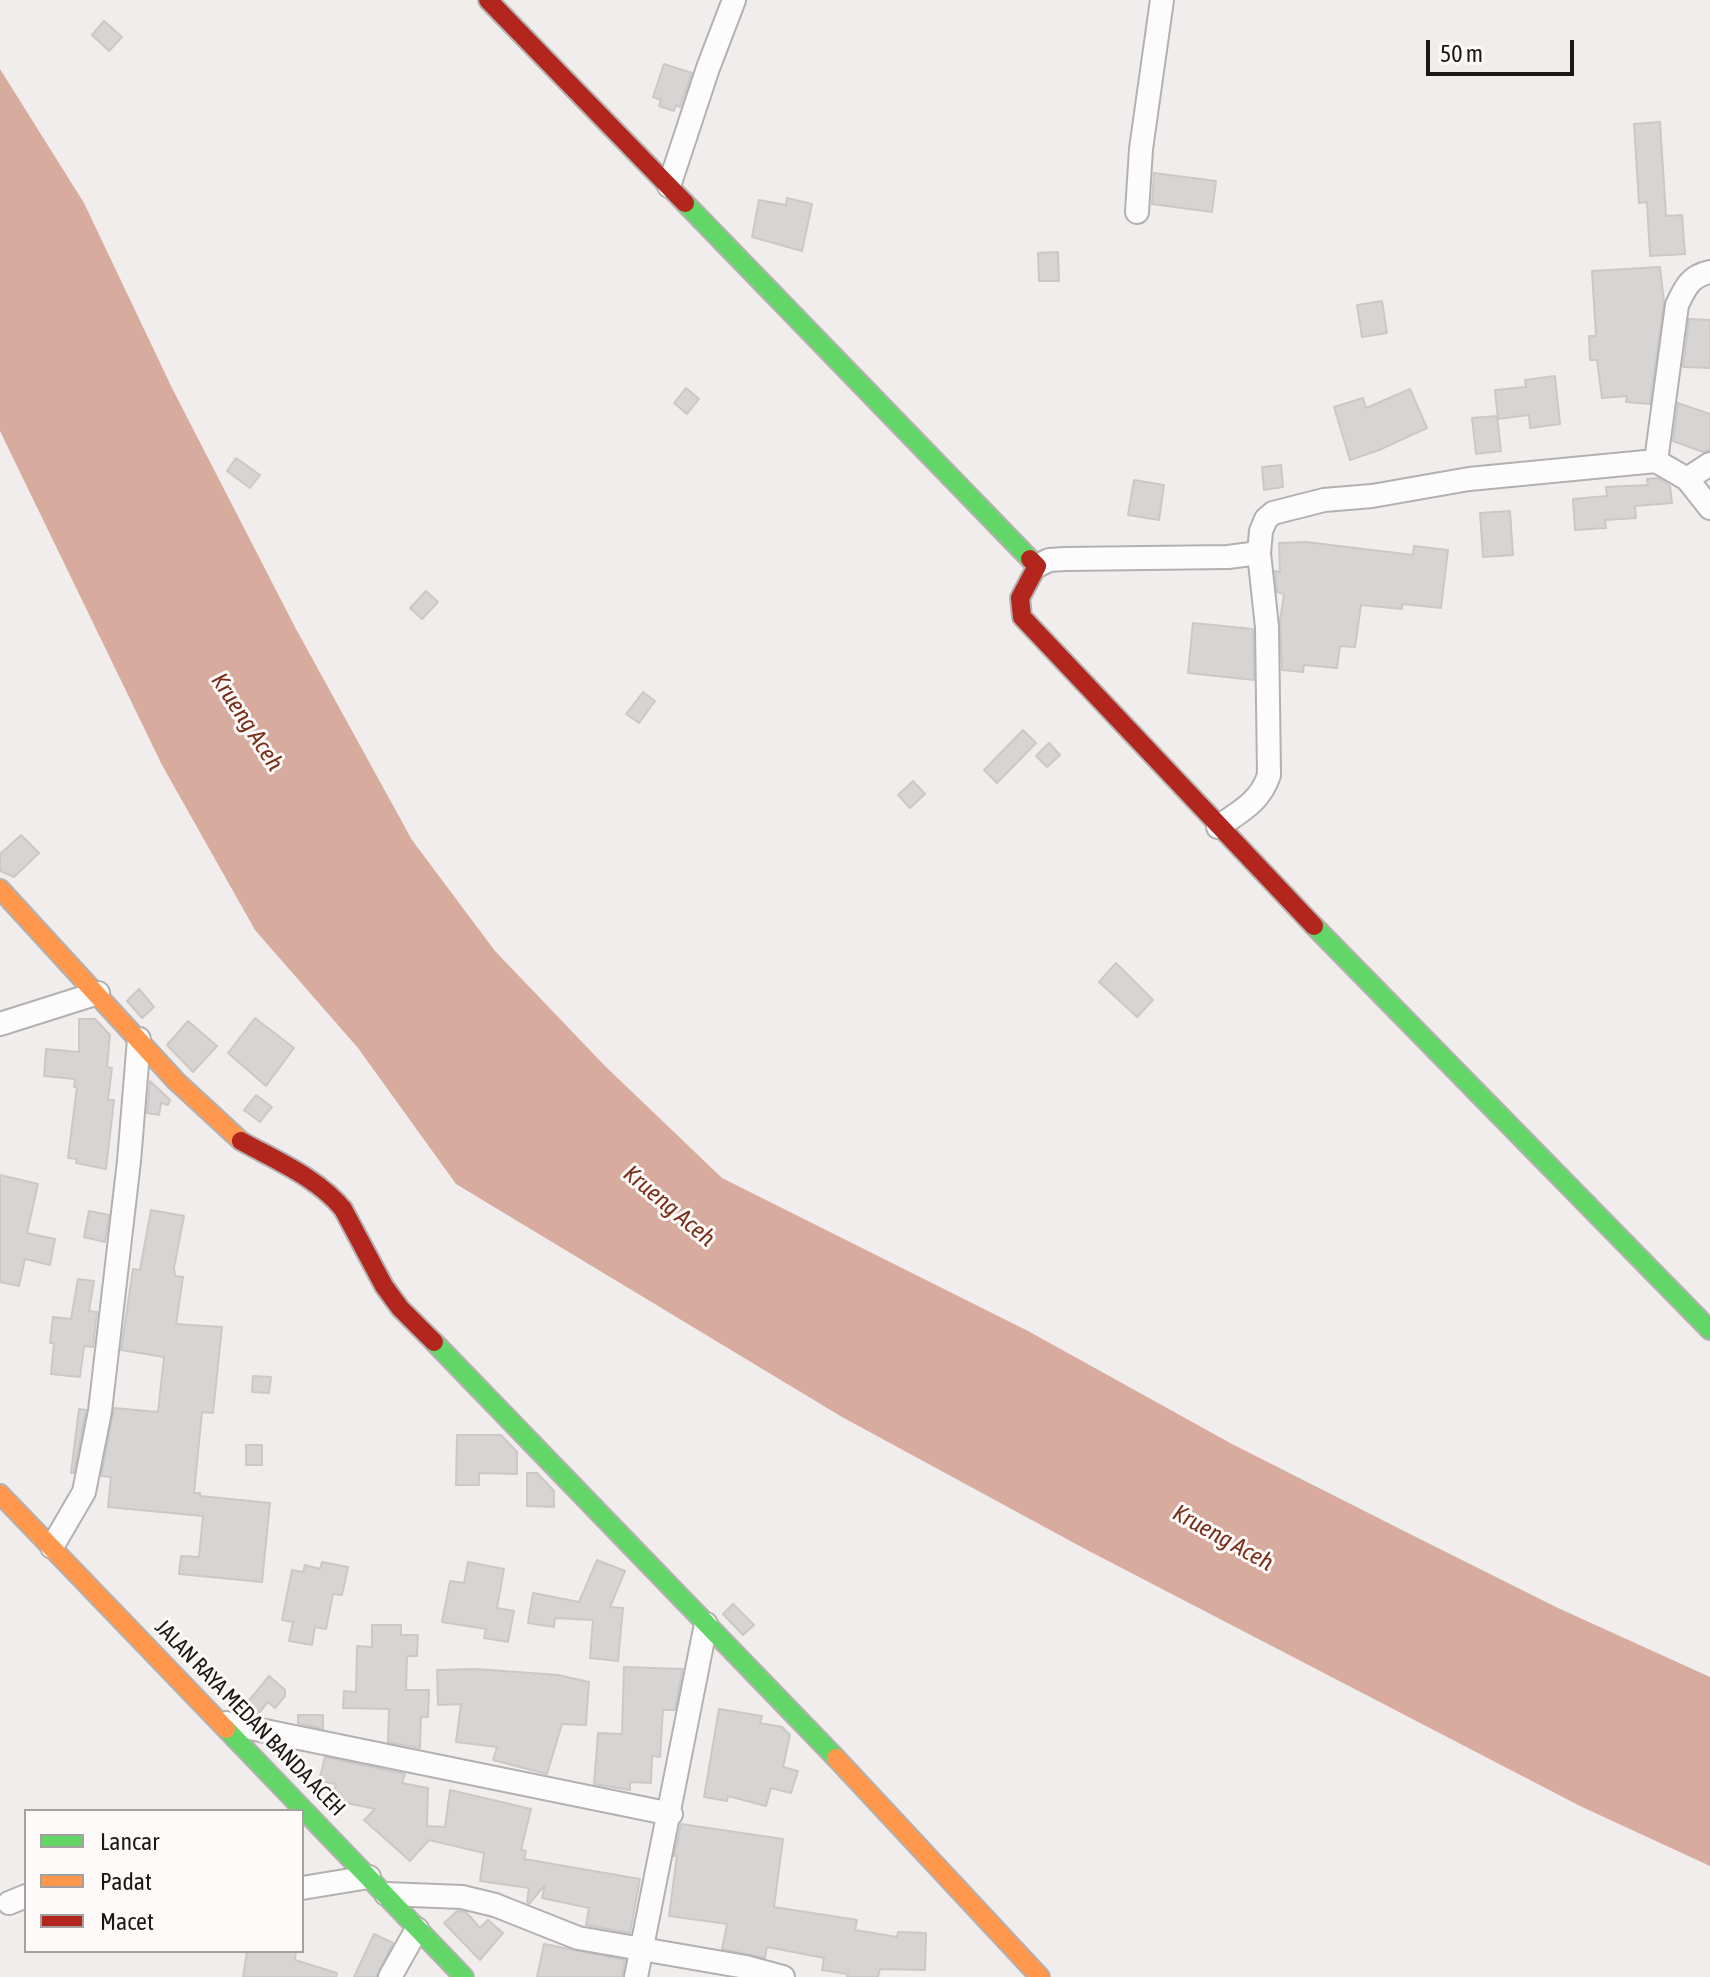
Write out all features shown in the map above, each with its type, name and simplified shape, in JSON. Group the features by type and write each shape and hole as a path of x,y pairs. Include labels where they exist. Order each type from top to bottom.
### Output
{"main road":[{"path":"488,0 1037,566 1017,602 1022,617 1218,827 1710,1330"},
{"path":"0,889 176,1081 236,1138 284,1164 335,1199 384,1286 400,1308 494,1402 1040,1977"},
{"name":"JALAN RAYA MEDAN BANDA ACEH","path":"0,1494 464,1977"}],"street":[{"path":"669,186 734,0"},
{"path":"1137,212 1141,149 1162,0"},
{"path":"1656,461 1677,305 1688,282 1710,272"},
{"path":"1218,827 1255,802 1269,775 1267,627 1259,553 1261,531 1266,519 1273,513 1295,506 1469,479 1656,461 1687,479 1710,508"},
{"path":"1687,479 1710,464"},
{"path":"1037,566 1049,560 1065,559 1228,557 1259,553"},
{"path":"0,1024 98,993"},
{"path":"52,1547 84,1492 100,1411 129,1161 139,1039"},
{"path":"636,1977 671,1814 706,1624"},
{"path":"221,1722 671,1814"},
{"path":"304,1888 369,1877"},
{"path":"386,1894 462,1897 495,1905 578,1938 746,1967 783,1977"},
{"path":"390,1977 417,1929"}],"water":[{"name":"Krueng Aceh","path":"0,69 84,203 173,390 296,629 412,840 495,951 605,1066 722,1178 1028,1331 1232,1444 1404,1531 1558,1608 1710,1677 1710,1866 1580,1806 1087,1550 842,1417 456,1184 358,1048 255,930 162,765 0,431"}],"building":[{"path":"104,21 122,37 109,51 92,35"},
{"path":"664,64 692,73 680,107 676,105 674,111 659,106 661,100 653,97"},
{"path":"1660,122 1666,216 1682,215 1685,254 1650,256 1647,202 1639,203 1634,124"},
{"path":"1154,173 1216,181 1212,212 1152,204"},
{"path":"787,198 812,204 802,251 752,237 759,200 786,205"},
{"path":"1058,252 1059,281 1039,281 1038,253"},
{"path":"1660,267 1664,302 1650,404 1626,402 1627,396 1602,398 1597,360 1590,360 1589,336 1596,336 1592,271"},
{"path":"1382,301 1387,333 1362,337 1357,305"},
{"path":"1689,319 1710,320 1710,368 1683,367"},
{"path":"1555,376 1560,424 1530,428 1529,415 1498,419 1495,390 1526,387 1525,380"},
{"path":"686,388 699,399 687,414 674,403"},
{"path":"1410,389 1427,428 1350,460 1334,407 1363,398 1366,408"},
{"path":"1678,403 1710,414 1710,450 1703,452 1673,441"},
{"path":"1497,416 1501,451 1476,454 1472,418"},
{"path":"236,458 260,475 250,488 227,471"},
{"path":"1281,465 1283,487 1264,490 1262,467"},
{"path":"1658,478 1670,486 1672,503 1635,506 1636,518 1605,520 1606,528 1575,530 1573,499 1607,496 1606,487 1648,485 1647,479"},
{"path":"1134,480 1164,485 1159,520 1128,515"},
{"path":"1510,511 1513,555 1483,557 1480,513"},
{"path":"1306,542 1413,555 1414,546 1448,550 1441,608 1402,604 1402,609 1361,605 1355,647 1340,646 1337,668 1304,665 1303,672 1282,670 1280,621 1284,594 1277,592 1275,571 1280,572 1279,543"},
{"path":"426,591 438,602 422,619 410,608"},
{"path":"1193,623 1253,629 1254,680 1188,673"},
{"path":"643,692 655,701 639,723 626,714"},
{"path":"1023,730 1036,743 997,783 984,770"},
{"path":"1049,743 1060,755 1047,767 1036,756"},
{"path":"913,781 925,794 910,808 898,795"},
{"path":"21,835 39,853 14,877 0,871 0,854"},
{"path":"1116,963 1153,1000 1137,1017 1099,982"},
{"path":"139,989 154,1007 142,1018 127,1001"},
{"path":"255,1018 294,1048 266,1086 228,1053"},
{"path":"79,1019 95,1019 110,1035 107,1067 112,1068 108,1100 114,1100 106,1169 76,1163 77,1159 68,1158 77,1087 74,1087 75,1079 44,1076 46,1049 79,1052"},
{"path":"188,1021 217,1046 193,1072 167,1045"},
{"path":"150,1081 170,1100 168,1105 161,1103 159,1115 147,1113"},
{"path":"256,1095 272,1107 260,1122 244,1110"},
{"path":"0,1175 38,1184 27,1233 55,1239 50,1265 25,1259 19,1286 0,1282"},
{"path":"151,1210 184,1216 174,1268 175,1276 183,1277 176,1324 222,1327 213,1413 202,1412 194,1493 270,1503 262,1582 179,1574 181,1556 199,1557 203,1516 108,1507 111,1477 101,1476 114,1408 158,1412 164,1357 121,1350 133,1269 140,1270"},
{"path":"89,1211 109,1215 105,1242 84,1237"},
{"path":"78,1279 94,1281 89,1311 97,1312 93,1347 84,1346 80,1377 51,1374 53,1317 71,1319"},
{"path":"253,1376 271,1377 269,1393 252,1392"},
{"path":"79,1409 86,1410 74,1473 71,1473"},
{"path":"457,1435 501,1435 517,1452 517,1474 479,1473 479,1485 456,1485"},
{"path":"246,1445 262,1445 262,1465 246,1465"},
{"path":"527,1473 537,1473 554,1491 554,1507 527,1506"},
{"path":"597,1560 625,1571 610,1607 623,1608 618,1661 590,1658 593,1620 555,1618 554,1627 528,1623 533,1593 579,1602"},
{"path":"322,1562 348,1567 342,1595 333,1594 326,1629 315,1627 312,1645 289,1641 293,1622 282,1620 292,1570 303,1572 305,1565 320,1569"},
{"path":"468,1562 504,1569 497,1608 514,1611 508,1642 484,1638 486,1629 442,1622 450,1581 464,1583"},
{"path":"733,1604 754,1625 743,1635 723,1614"},
{"path":"372,1625 401,1625 401,1635 418,1635 417,1656 407,1656 406,1690 429,1690 428,1717 421,1717 420,1748 388,1742 389,1709 343,1708 344,1691 356,1692 357,1646 372,1647"},
{"path":"624,1667 683,1669 675,1710 663,1710 660,1757 652,1756 651,1783 630,1782 630,1790 594,1784 598,1733 622,1734"},
{"path":"476,1669 558,1675 589,1682 586,1725 562,1724 547,1774 493,1760 497,1747 456,1742 461,1704 438,1705 437,1670"},
{"path":"269,1676 285,1690 285,1696 275,1708 268,1702 257,1715 249,1713 243,1708"},
{"path":"719,1709 762,1716 760,1723 782,1727 790,1735 783,1767 798,1771 791,1793 771,1788 766,1806 728,1796 727,1801 704,1797"},
{"path":"298,1715 323,1715 323,1729 298,1723"},
{"path":"325,1757 405,1774 402,1783 428,1788 427,1826 445,1827 450,1790 531,1809 521,1850 526,1851 524,1859 640,1879 630,1933 586,1925 589,1908 542,1898 545,1885 529,1904 529,1888 480,1881 484,1853 429,1840 410,1861 364,1820 375,1809 332,1800 336,1784 319,1781"},
{"path":"681,1824 783,1839 774,1907 857,1920 855,1930 897,1937 898,1932 926,1933 925,1970 880,1969 878,1977 847,1977 848,1974 822,1970 824,1958 767,1947 765,1958 722,1949 727,1924 669,1916 677,1856 674,1856"},
{"path":"457,1911 466,1912 480,1928 488,1920 503,1933 480,1960 444,1923"},
{"path":"374,1934 393,1943 376,1977 354,1977"},
{"path":"544,1944 625,1960 622,1977 537,1977"},
{"path":"247,1953 296,1953 295,1960 337,1973 336,1977 243,1977"}],"traffic: fast":[{"path":"685,203 1030,559"},
{"path":"1314,926 1710,1330"},
{"path":"434,1342 836,1758"},
{"path":"226,1729 303,1809"},
{"path":"304,1810 464,1977"}],"traffic: slow":[{"path":"0,889 176,1081 241,1141"},
{"path":"0,1494 226,1729"},
{"path":"836,1758 1040,1977"}],"traffic: jam":[{"path":"488,0 685,203"},
{"path":"1030,559 1037,566 1020,598 1022,617 1314,926"},
{"path":"241,1141 295,1170 333,1198 343,1209 384,1286 400,1308 434,1342"}]}
